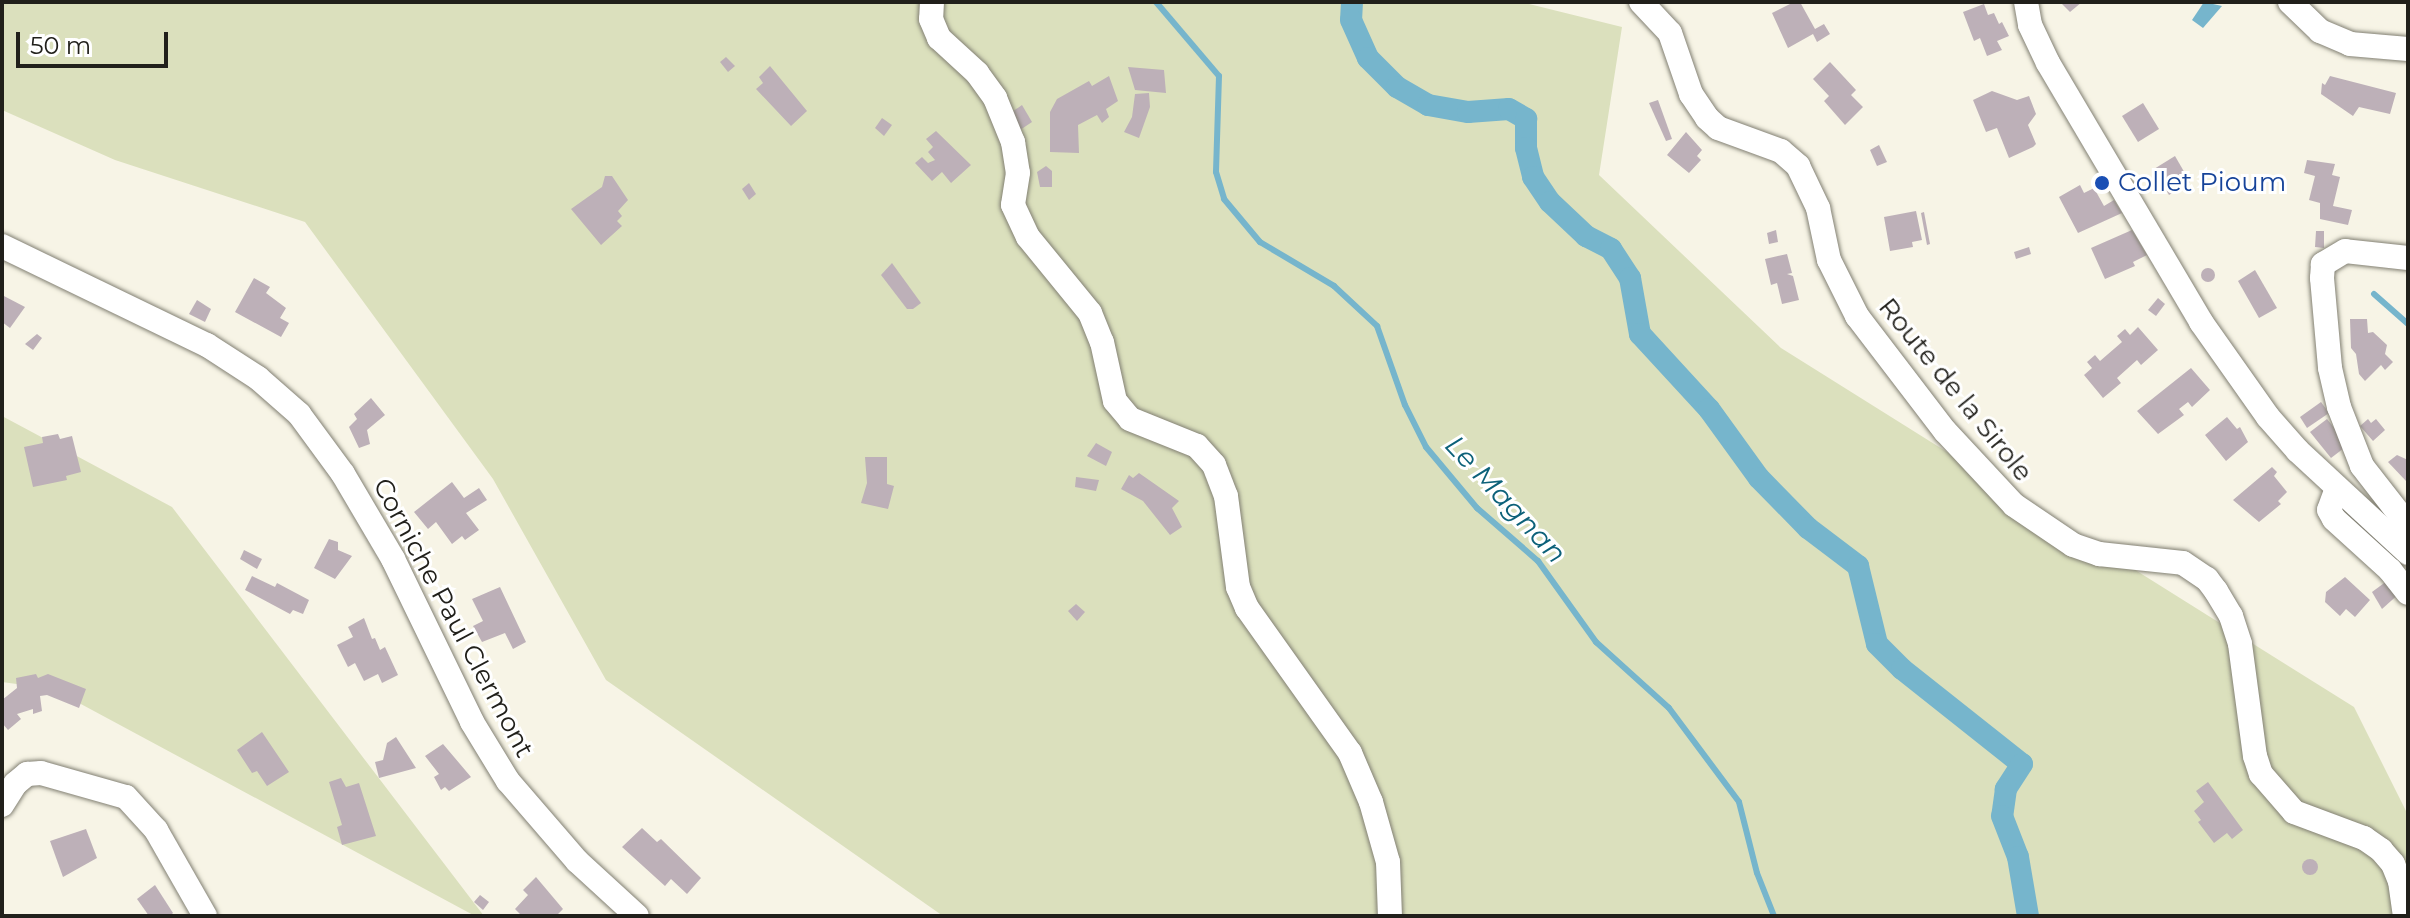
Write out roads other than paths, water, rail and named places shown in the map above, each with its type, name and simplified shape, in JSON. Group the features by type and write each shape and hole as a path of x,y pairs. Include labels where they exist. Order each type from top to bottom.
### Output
{"street":[{"path":"932,2 931,19 939,38 977,73 995,98 1013,142 1018,173 1013,205 1028,237 1090,313 1102,342 1115,401 1130,419 1197,446 1214,465 1226,496 1238,587 1247,608 1350,753 1371,802 1388,862 1390,916"},
{"name":"Route de la Sirole","path":"1641,2 1670,33 1691,94 1707,118 1718,128 1781,151 1798,166 1818,208 1829,260 1857,316 1945,431 2014,505 2073,545 2099,554 2183,563 2207,579 2231,616 2240,644 2255,756 2261,774 2294,812 2364,838 2381,850 2393,864 2400,881 2405,916"},
{"path":"2026,2 2030,25 2048,63 2201,322 2268,417 2337,488 2408,553"},
{"path":"2290,2 2320,31 2350,44 2408,49"},
{"name":"Corniche Paul Clermont","path":"2,246 207,345 258,378 299,414 343,474 393,559 472,722 501,771 577,861 637,916"},
{"path":"2408,258 2345,251 2323,264 2322,278 2330,368 2339,407 2362,466 2408,525"},
{"path":"2337,488 2329,510 2334,519 2390,570 2408,593"},
{"path":"2,805 15,784 27,774 41,773 126,797 156,830 205,916"}],"water":[{"path":"2204,2 2222,6 2203,28 2192,20"}],"waterway":[{"name":"Le Magnan","path":"1156,2 1219,76 1216,172 1224,199 1260,242 1334,286 1377,326 1405,405 1426,447 1477,508 1538,561 1596,642 1669,708 1739,802 1757,873 1774,916"},
{"path":"1352,2 1351,20 1368,58 1397,87 1428,105 1468,112 1509,109 1526,119 1526,148 1533,177 1550,202 1586,236 1611,249 1630,278 1640,334 1709,409 1759,478 1808,528 1858,566 1877,644 1902,669 2022,764 2006,789 2002,816 2018,857 2028,916"},
{"path":"2374,294 2408,324"}],"place":[{"name":"Collet Pioum","path":"2102,183"}]}
